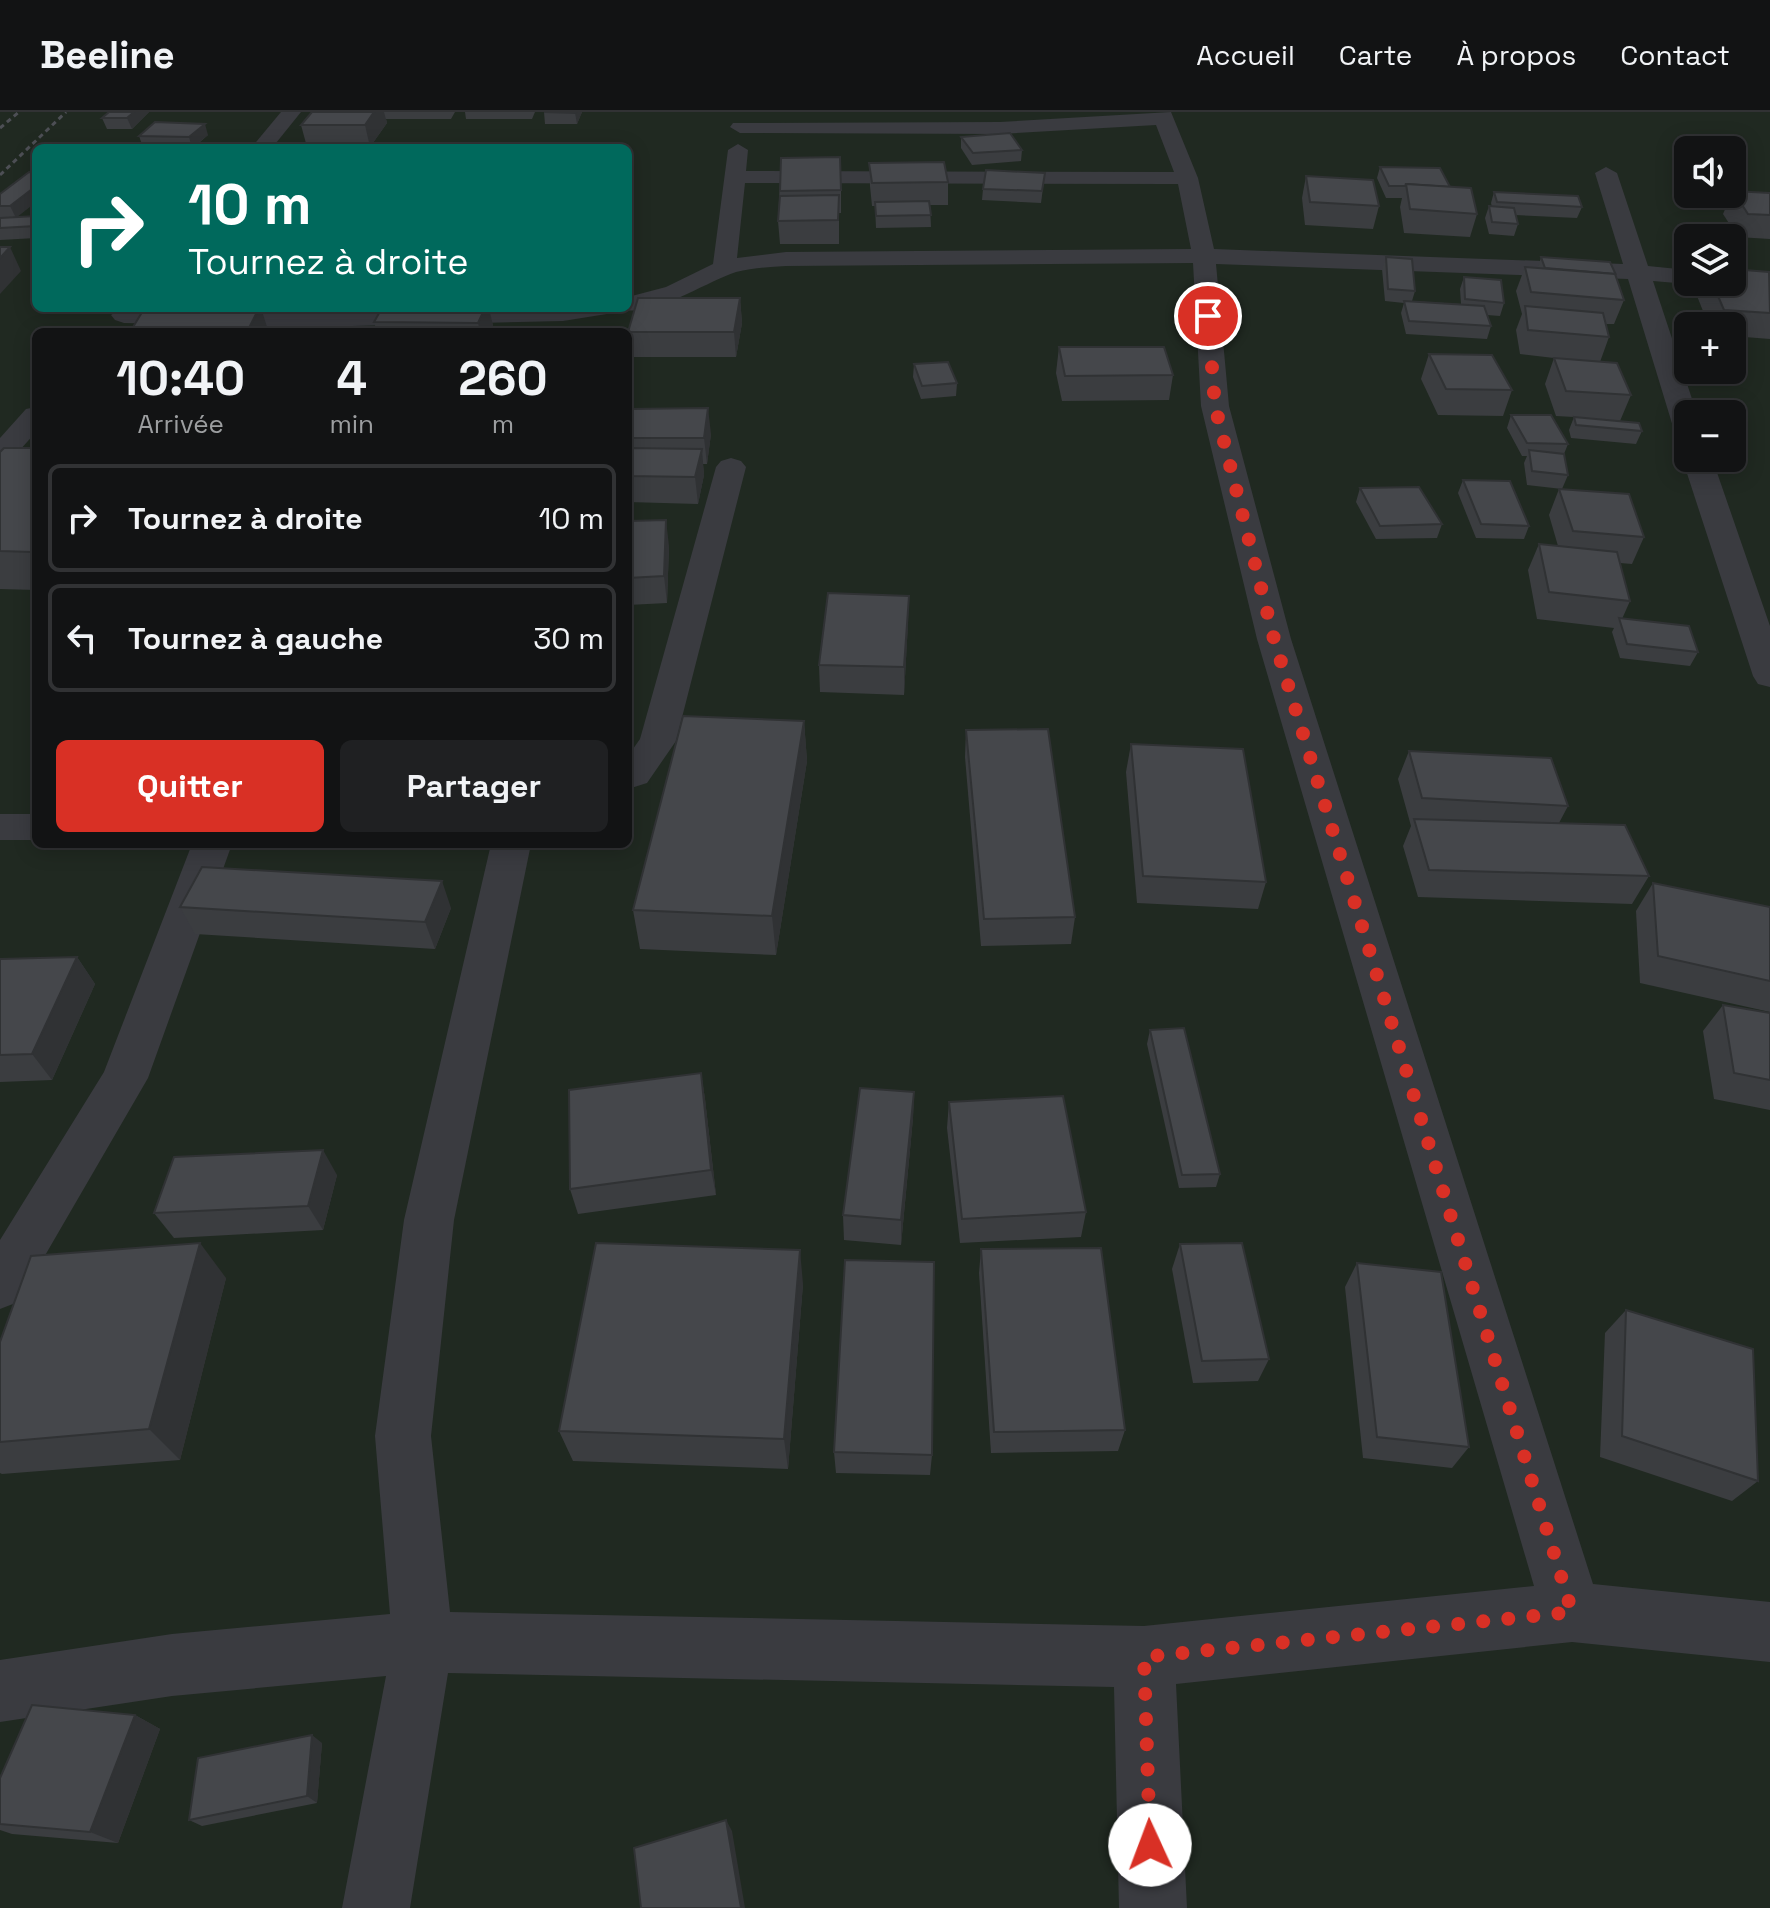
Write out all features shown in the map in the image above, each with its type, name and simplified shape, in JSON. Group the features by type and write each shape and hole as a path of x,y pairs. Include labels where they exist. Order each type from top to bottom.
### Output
{"street":[{"path":"264,144 291,112"},
{"path":"724,268 742,120 1000,128 1162,115 1187,178 1204,256 1215,406 1274,639 1572,1612"},
{"path":"1606,173 1678,400"},
{"path":"735,177 1187,178"},
{"path":"632,303 675,292 724,268 786,259 1204,256 1674,276"},
{"path":"121,318 309,319 571,312"},
{"path":"0,455 32,419"},
{"path":"632,775 658,741 731,467"},
{"path":"1702,472 1770,676"},
{"path":"0,827 32,827"},
{"path":"0,1286 125,1078 211,848"},
{"path":"376,1908 423,1642 403,1436 429,1220 510,848"},
{"path":"0,1691 172,1665 423,1642 1144,1657 1572,1612 1770,1632"},
{"path":"1144,1657 1153,1908"}],"shaded area":[{"path":"0,112 1770,112 1770,1908 0,1908"}],"building":[{"path":"109,112 134,112 127,118 102,118"},
{"path":"312,112 374,112 365,125 301,125"},
{"path":"155,122 205,124 189,137 139,136"},
{"path":"1010,133 1022,150 973,153 961,137"},
{"path":"840,157 841,190 780,191 781,158"},
{"path":"944,162 948,182 872,183 869,163"},
{"path":"1380,167 1440,168 1450,187 1389,186"},
{"path":"986,170 1045,173 1042,191 983,189"},
{"path":"32,172 32,189 10,206 0,206 0,194"},
{"path":"1306,176 1373,180 1379,206 1310,202"},
{"path":"1406,184 1471,188 1477,214 1410,209"},
{"path":"1494,192 1578,196 1582,207 1497,202"},
{"path":"1746,192 1770,193 1770,215 1748,214 1744,208"},
{"path":"839,195 838,220 778,221 780,196"},
{"path":"929,201 931,215 876,216 875,202"},
{"path":"1489,206 1514,208 1518,224 1492,222"},
{"path":"32,216 32,226 0,228 0,218"},
{"path":"0,247 10,247 0,258"},
{"path":"1386,257 1412,259 1415,291 1388,289"},
{"path":"1541,257 1610,262 1616,275 1545,268"},
{"path":"1525,267 1615,274 1624,300 1531,292"},
{"path":"1746,270 1769,272 1770,313 1724,310 1718,296 1746,296"},
{"path":"1464,277 1501,280 1504,303 1465,299"},
{"path":"638,298 740,298 734,332 632,332 629,328"},
{"path":"1404,301 1484,306 1491,326 1409,321"},
{"path":"1525,306 1603,313 1609,337 1528,330"},
{"path":"142,312 257,312 249,328 132,328"},
{"path":"380,312 483,312 478,323 374,322"},
{"path":"1059,347 1164,347 1173,375 1065,376"},
{"path":"1429,354 1492,355 1512,390 1446,389"},
{"path":"1554,358 1617,363 1631,395 1566,391"},
{"path":"948,362 957,383 922,386 914,364"},
{"path":"708,408 704,438 632,438 632,409"},
{"path":"1511,415 1551,415 1568,444 1527,443"},
{"path":"1574,417 1639,423 1642,431 1576,425"},
{"path":"4,448 32,448 32,552 0,551 0,452"},
{"path":"632,448 702,449 695,477 632,476"},
{"path":"1529,450 1564,454 1568,475 1532,471"},
{"path":"1463,480 1510,481 1529,526 1481,524"},
{"path":"1419,487 1442,524 1380,526 1360,488"},
{"path":"1559,489 1629,494 1644,537 1573,531"},
{"path":"666,520 664,576 632,578 632,521"},
{"path":"1539,544 1617,552 1630,601 1549,592"},
{"path":"828,593 909,596 904,667 819,665"},
{"path":"1619,618 1689,626 1698,652 1627,644"},
{"path":"683,716 804,721 772,916 633,910"},
{"path":"1048,729 1075,917 984,919 966,730"},
{"path":"1131,744 1243,749 1266,882 1143,876"},
{"path":"1409,751 1551,758 1568,806 1422,798"},
{"path":"1414,819 1625,825 1649,876 1429,870"},
{"path":"202,867 442,881 425,922 180,907"},
{"path":"1653,883 1770,907 1770,981 1658,956"},
{"path":"77,957 32,1054 0,1055 0,959"},
{"path":"1723,1005 1770,1013 1770,1080 1734,1073"},
{"path":"1184,1028 1220,1174 1182,1175 1150,1030"},
{"path":"701,1073 711,1170 570,1189 569,1090"},
{"path":"860,1088 914,1092 901,1220 843,1215"},
{"path":"1063,1096 1086,1212 962,1219 949,1102"},
{"path":"323,1150 308,1206 154,1213 174,1157"},
{"path":"200,1243 149,1429 0,1442 0,1342 31,1256"},
{"path":"596,1243 800,1250 784,1439 559,1431"},
{"path":"1242,1243 1269,1359 1202,1361 1180,1244"},
{"path":"1101,1248 1125,1430 994,1432 981,1249"},
{"path":"845,1260 934,1262 932,1455 834,1452"},
{"path":"1357,1263 1441,1272 1469,1447 1377,1437"},
{"path":"1626,1310 1753,1349 1758,1481 1622,1436"},
{"path":"32,1705 135,1715 90,1832 0,1824 0,1778"},
{"path":"312,1735 307,1796 189,1820 198,1758"},
{"path":"726,1820 741,1908 641,1908 634,1848"}],"railway":[{"path":"0,128 19,112"},
{"path":"32,144 66,112"},
{"path":"0,175 32,144"}],"route":[{"path":"1150,1845 1144,1657 1572,1612 1274,639 1215,406 1208,316"}]}
